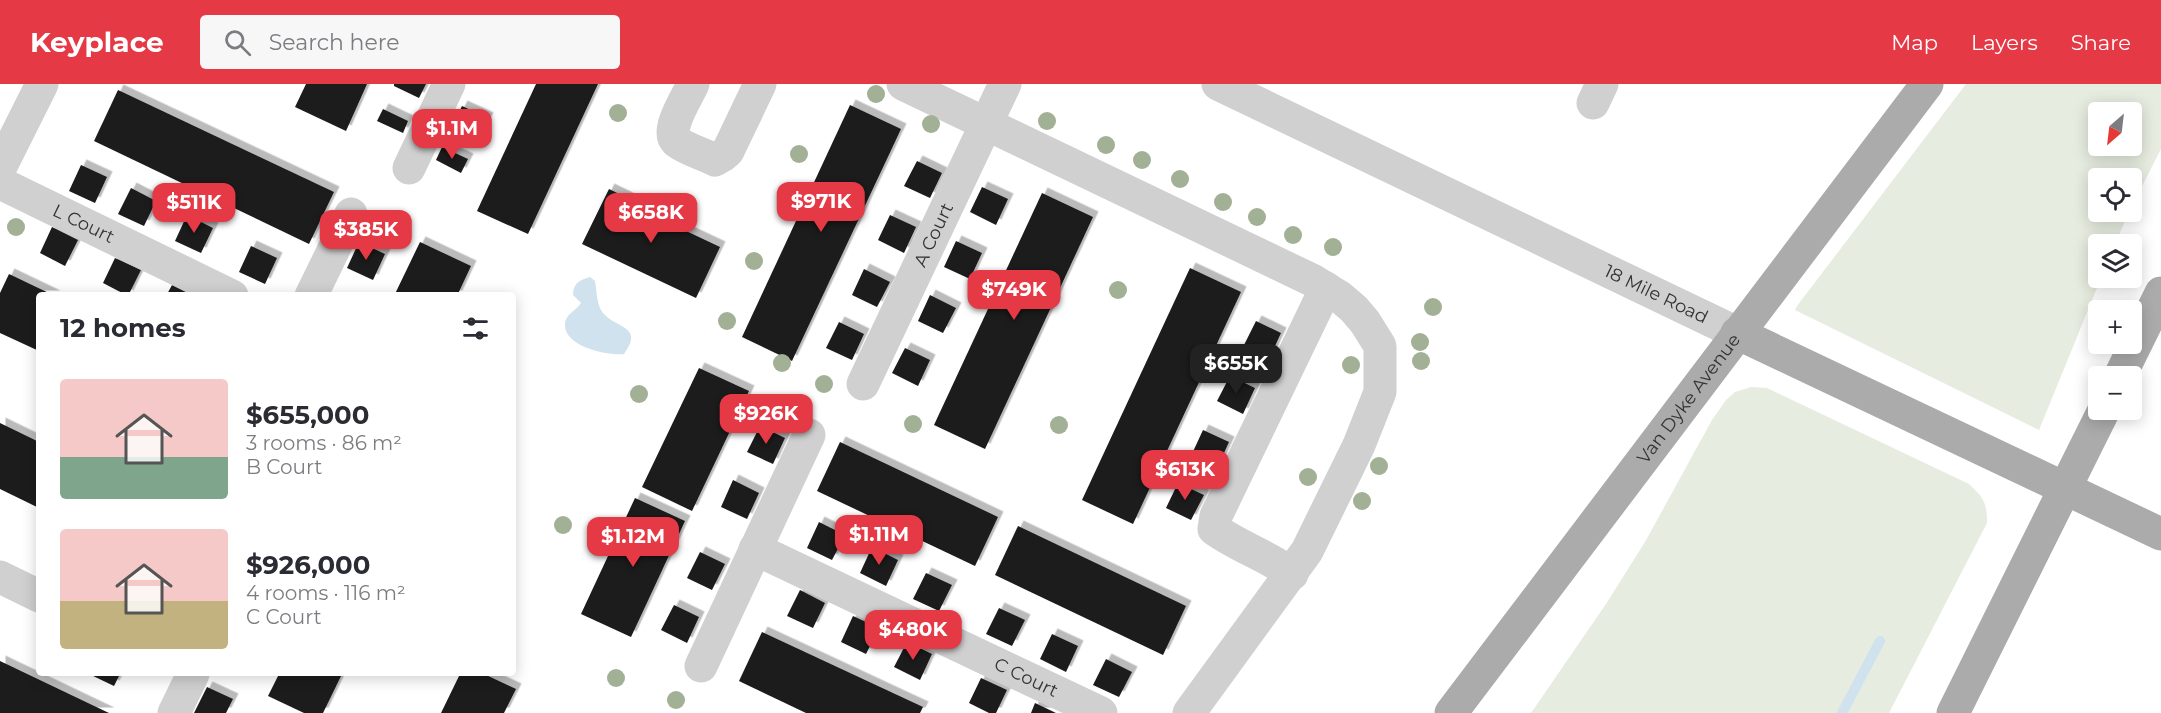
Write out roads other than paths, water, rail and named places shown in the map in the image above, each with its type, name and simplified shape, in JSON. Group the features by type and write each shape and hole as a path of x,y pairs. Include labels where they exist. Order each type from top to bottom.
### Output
{"main road":[{"name":"Van Dyke Avenue","path":"1451,713 1927,84"},
{"path":"2125,366 2161,293"},
{"name":"18 Mile Road","path":"1737,333 2161,534"},
{"path":"1953,713 2099,420"}],"street":[{"path":"0,168 42,84"},
{"path":"409,168 449,84"},
{"path":"693,84 673,125 672,133 676,141 715,159 728,151 760,84"},
{"path":"903,84 1314,281 1354,309 1380,346 1380,392 1372,416 1307,551 1188,713"},
{"name":"A Court","path":"862,384 1005,84"},
{"name":"18 Mile Road","path":"1218,84 1737,333"},
{"name":"L Court","path":"0,183 224,292"},
{"path":"313,292 351,214"},
{"path":"1292,574 1274,561 1227,538 1215,529 1216,516 1326,288"},
{"path":"701,666 809,435"},
{"name":"C Court","path":"756,549 1101,713"},
{"path":"0,577 36,595"},
{"path":"174,713 192,676"}],"water":[{"path":"590,277 595,281 598,302 603,313 630,333 630,345 624,354 598,352 579,344 567,333 565,321 581,303 573,295 575,285"}],"waterway":[{"path":"1842,713 1880,641"}]}
